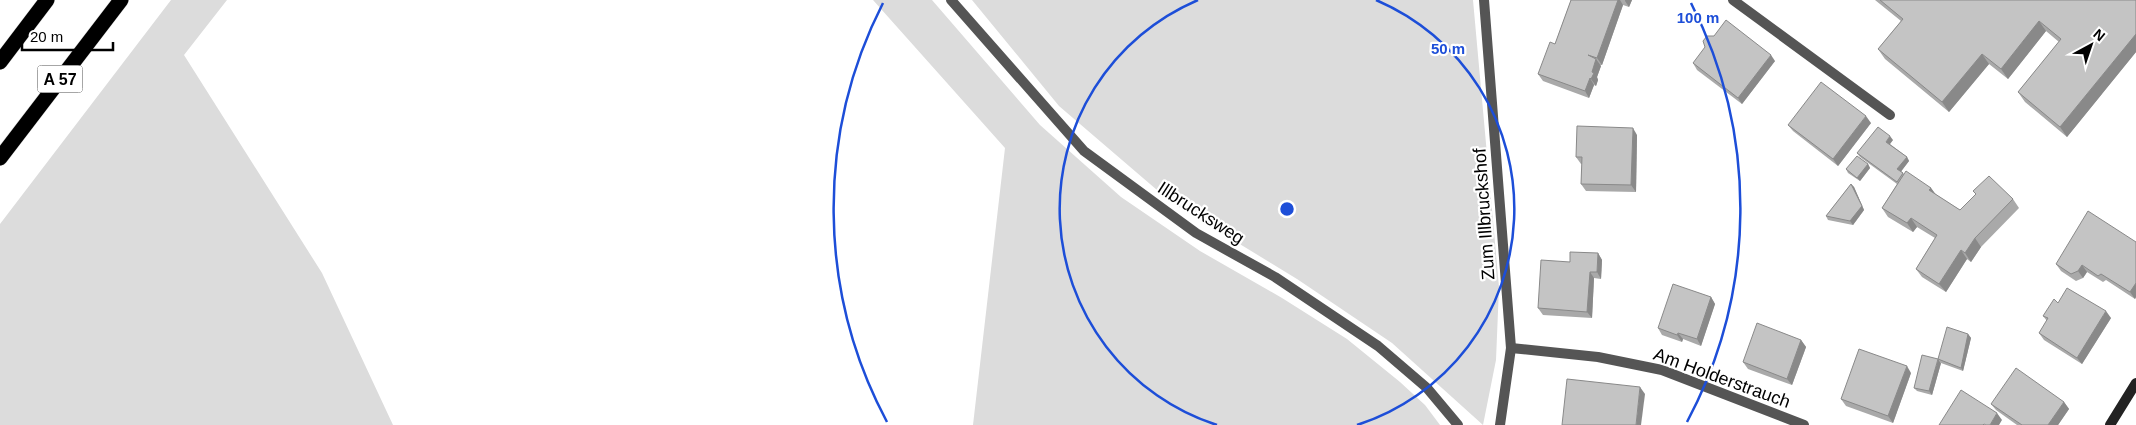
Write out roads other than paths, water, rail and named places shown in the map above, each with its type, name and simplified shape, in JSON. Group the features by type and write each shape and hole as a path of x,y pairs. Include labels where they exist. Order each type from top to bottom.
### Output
{"highway":[{"path":"0,62 47,0"},
{"name":"A 57","path":"0,158 121,0"}],"main road":[{"path":"2110,425 2136,383"}],"street":[{"name":"Illbrucksweg","path":"951,0 1084,151 1196,234 1275,277 1378,346 1426,388 1458,425"},
{"name":"Zum Illbruckshof","path":"1484,0 1511,348 1500,425"},
{"path":"1733,0 1890,115"},
{"name":"Am Holderstrauch","path":"1511,348 1598,357 1662,370 1804,425"}]}
